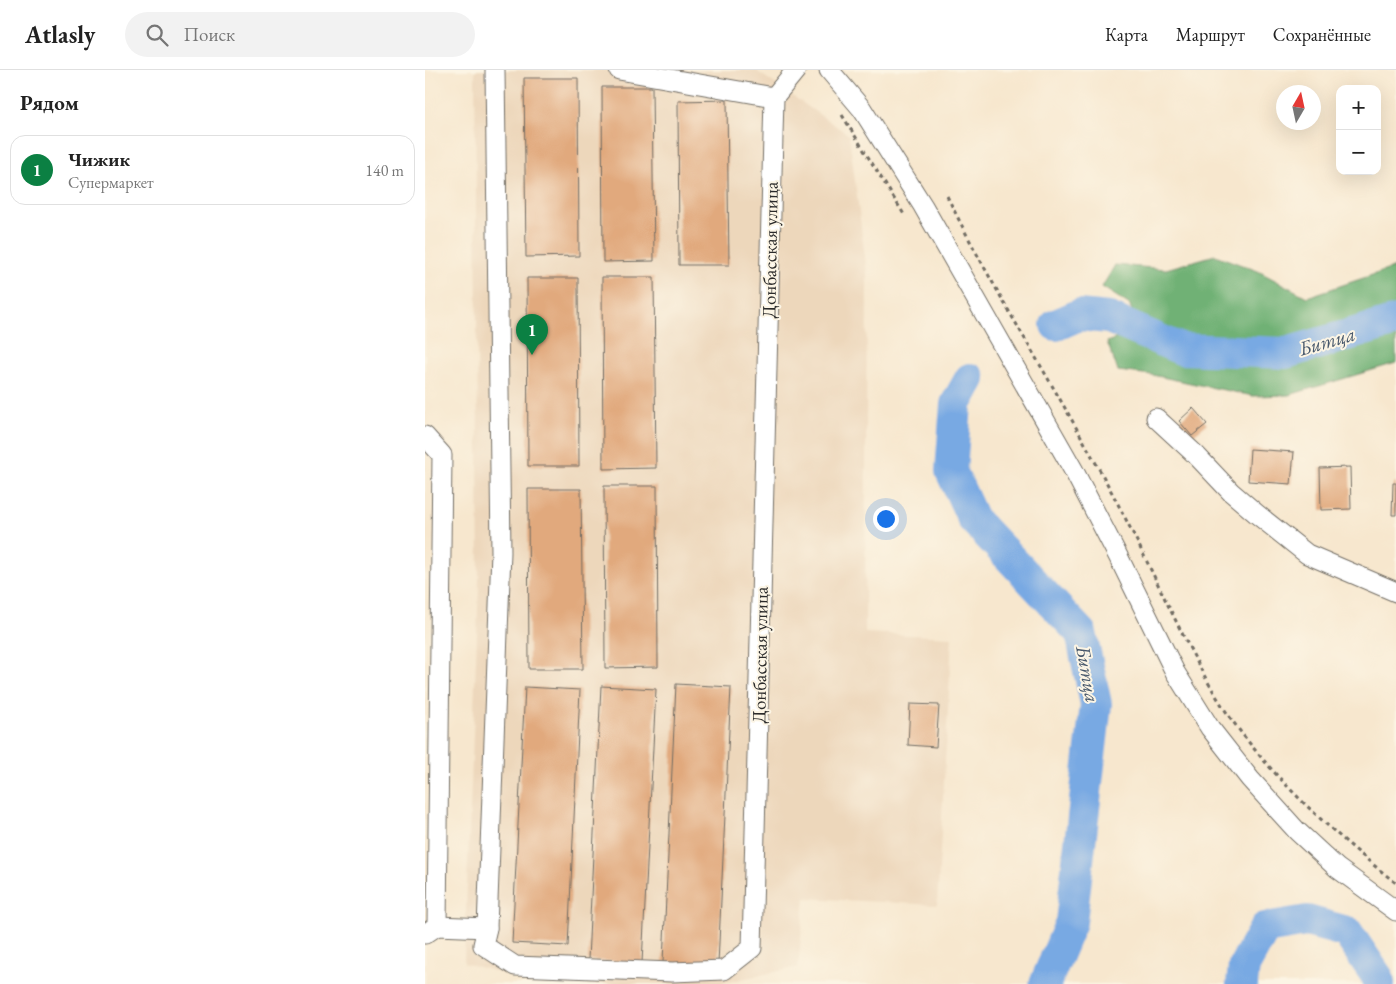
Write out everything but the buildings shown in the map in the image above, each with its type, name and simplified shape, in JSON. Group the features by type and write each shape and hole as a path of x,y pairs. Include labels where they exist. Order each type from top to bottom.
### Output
{"street":[{"path":"425,436 442,455 431,930 487,928 501,552 495,70"},
{"path":"619,70 774,97 796,70"},
{"path":"829,70 862,109 947,249 1074,471 1175,672 1210,728 1250,780 1297,831 1337,868 1396,911"},
{"name":"Донбасская улица","path":"487,928 483,945 515,966 671,972 724,970 752,948 774,97"},
{"path":"1156,418 1196,455 1231,492 1307,554 1396,592"}],"path":[{"path":"839,111 905,216"},
{"path":"947,196 972,247 1094,459 1140,547 1196,662 1229,716 1268,764 1311,812 1351,848 1396,883"}],"shaded area":[{"path":"475,70 755,70 849,135 867,273 865,633 952,637 937,905 805,898 798,967 718,984 543,984 464,963 479,584"}],"green space":[{"path":"1215,255 1258,271 1307,297 1396,267 1396,363 1289,395 1253,396 1152,375 1118,371 1107,342 1138,330 1130,305 1102,287 1115,265 1166,269"}],"waterway":[{"name":"Битца","path":"1056,325 1079,315 1109,318 1181,349 1286,353 1396,321"},
{"name":"Битца","path":"970,379 956,404 951,471 973,519 1081,633 1096,704 1071,922 1045,984"},
{"name":"Битца","path":"1242,984 1244,966 1265,928 1307,921 1347,932 1378,978 1379,984"}],"place":[{"name":"Чижик","path":"532,355"}]}
